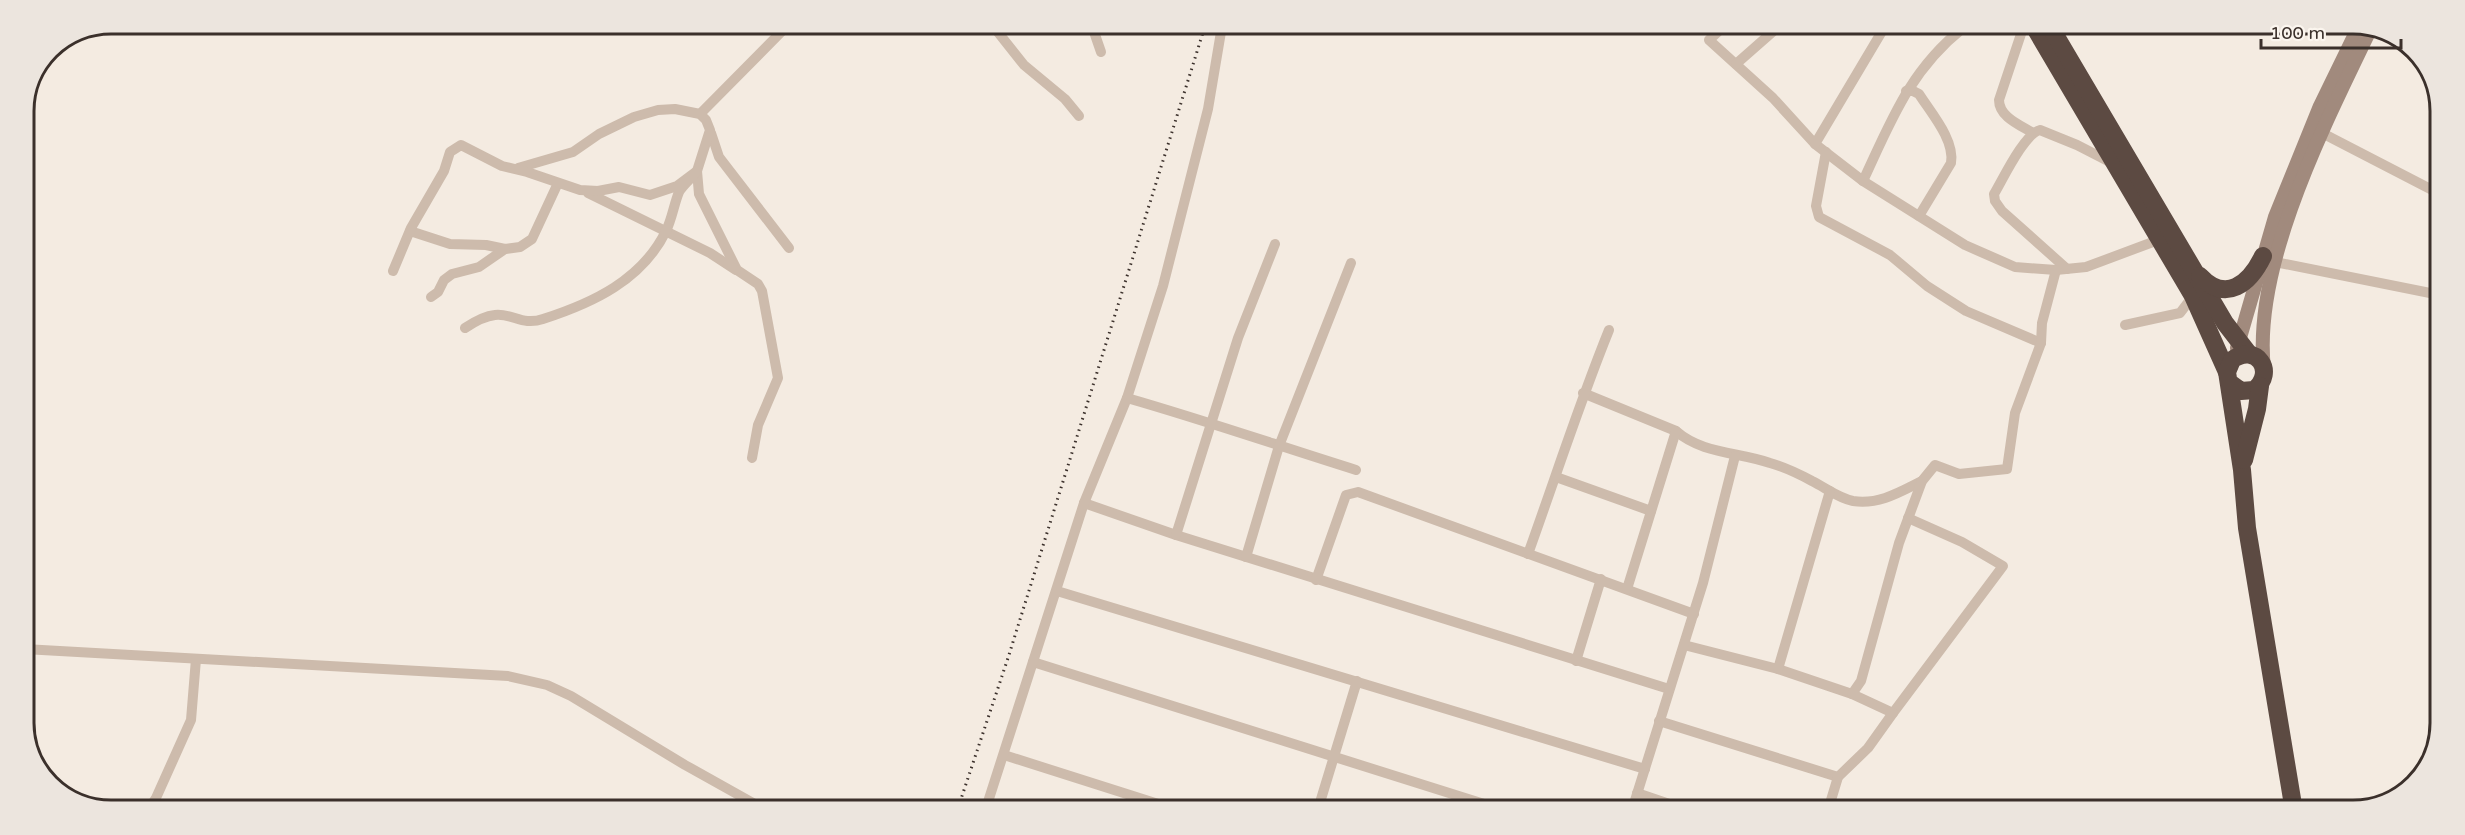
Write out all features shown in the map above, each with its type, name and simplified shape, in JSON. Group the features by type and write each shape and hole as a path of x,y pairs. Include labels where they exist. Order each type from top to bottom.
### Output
{"highway":[{"path":"2039,35 2193,296 2236,362 2246,518 2292,800"},
{"path":"2055,35 2188,261 2236,362 2241,391 2254,390 2262,377"},
{"path":"2188,261 2207,283 2226,289 2238,286 2250,279 2269,259"},
{"path":"2236,362 2257,358 2262,377 2257,409 2242,470"}],"main road":[{"path":"2262,377 2269,259 2275,217 2298,156 2355,35"},
{"path":"2236,362 2269,259 2286,226 2322,133 2367,36"}],"street":[{"path":"700,114 778,35"},
{"path":"1000,35 1024,65 1065,99 1078,116"},
{"path":"1095,35 1101,52"},
{"path":"989,800 1084,504 1127,398 1166,275 1208,109 1220,35"},
{"path":"1707,35 1709,40 1773,98 1815,144 1863,181 1965,245 2014,267 2062,270 2086,267 2160,239"},
{"path":"1709,40 1714,35"},
{"path":"1736,64 1769,35"},
{"path":"1815,144 1879,35"},
{"path":"1863,181 1906,91 1935,53 1955,35"},
{"path":"2021,35 1999,100 1999,107 2003,114 2033,133"},
{"path":"1906,91 1919,94 1951,147 1951,163 1919,216"},
{"path":"515,169 573,152 599,134 634,117 658,110 675,109 700,114 706,120 718,157 789,248"},
{"path":"710,130 697,171 699,194 737,270"},
{"path":"2062,270 2002,211 1994,194 2033,133 2040,130 2078,145 2115,165"},
{"path":"2322,133 2430,189"},
{"path":"393,271 423,204 444,171 450,152 461,145 502,166 580,190 710,253 758,284 762,291 774,348 778,378 758,424 752,458"},
{"path":"1826,152 1815,206 1819,218 1890,255 1927,286 1966,311 2041,343"},
{"path":"580,190 619,187 650,195 677,186 697,171"},
{"path":"465,328 496,315 511,317 527,323 541,320 592,301 620,284 641,268 666,231 680,191 697,171"},
{"path":"410,231 450,244 486,245 505,249 519,247 532,240 558,183"},
{"path":"1176,535 1238,338 1275,244"},
{"path":"431,297 438,292 444,280 452,274 479,267 505,249"},
{"path":"2269,259 2430,293"},
{"path":"1246,557 1279,446 1351,263"},
{"path":"1852,694 1861,681 1899,543 1922,481 1935,465 1959,474 2007,469 2014,413 2041,343 2042,323 2062,270"},
{"path":"2125,325 2180,313 2193,296"},
{"path":"1528,554 1583,393 1609,330"},
{"path":"1583,393 1676,431 1687,441 1735,456 1769,462 1840,497 1855,501 1885,500 1922,481"},
{"path":"1127,398 1212,422 1356,470"},
{"path":"1627,589 1676,431"},
{"path":"1635,800 1694,614 1735,456"},
{"path":"1556,477 1651,511"},
{"path":"1778,669 1830,491"},
{"path":"1316,580 1346,495 1358,492 1694,614"},
{"path":"1084,504 1316,580 1669,689"},
{"path":"1831,800 1838,777 1868,748 2003,566 1962,542 1908,518"},
{"path":"1576,661 1601,579"},
{"path":"1057,591 1645,769"},
{"path":"1684,645 1778,669 1852,694 1893,713"},
{"path":"35,650 508,676 530,680 571,696 748,800"},
{"path":"155,800 191,720 196,659"},
{"path":"1034,662 1472,800"},
{"path":"1321,800 1357,681"},
{"path":"1659,721 1838,777"},
{"path":"1004,755 1146,800"},
{"path":"1637,793 1658,800"}],"railway":[{"path":"961,800 1008,658 1202,35"}]}
